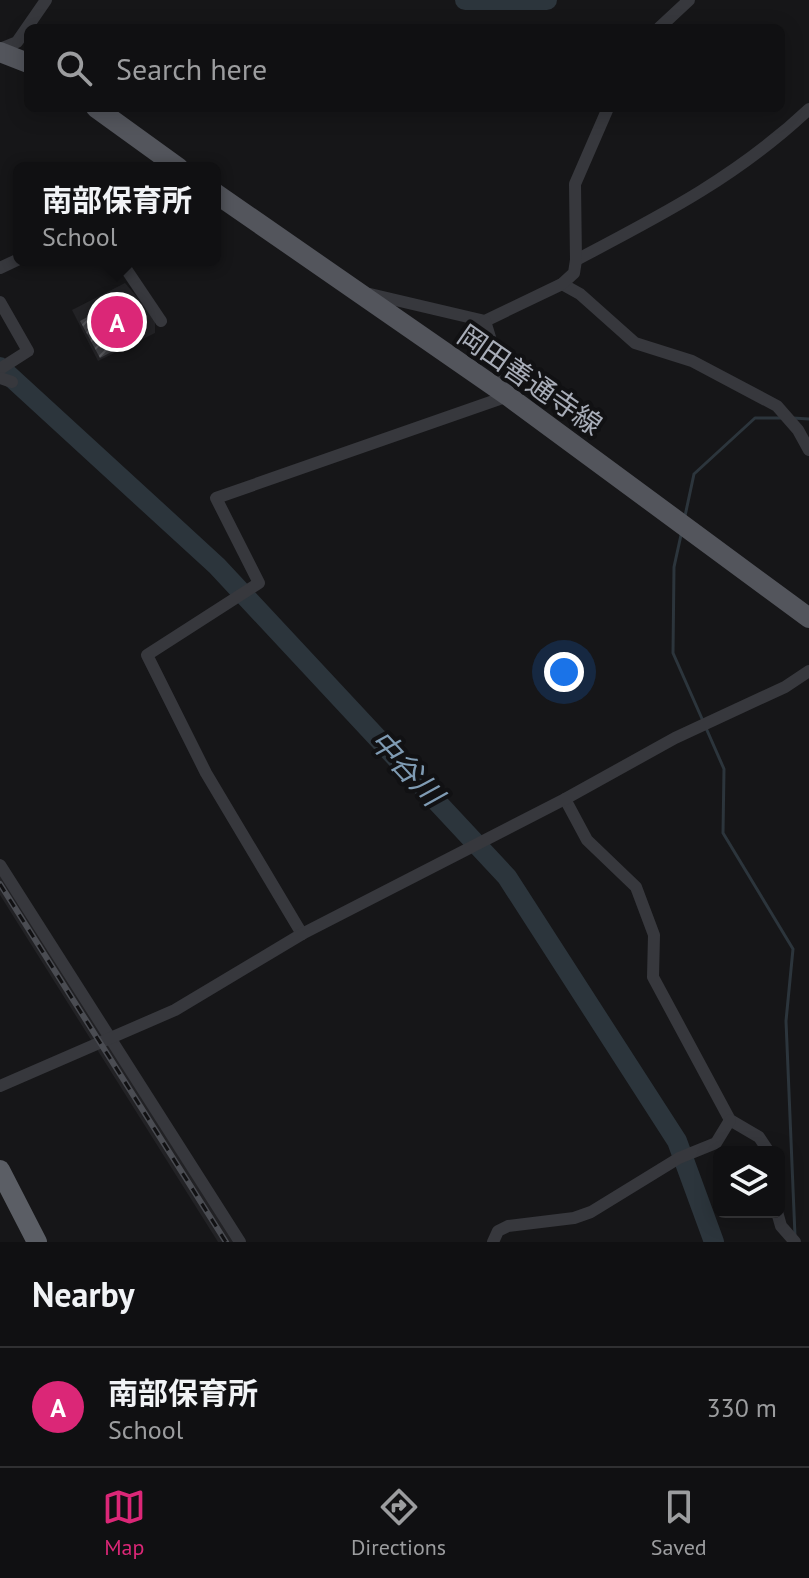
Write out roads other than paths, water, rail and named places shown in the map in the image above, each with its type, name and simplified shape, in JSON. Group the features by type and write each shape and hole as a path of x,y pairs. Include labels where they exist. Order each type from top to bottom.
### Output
{"highway":[{"path":"0,1170 37,1242"}],"main road":[{"path":"0,51 24,61"},
{"path":"102,112 171,162"},
{"name":"岡田善通寺線","path":"221,197 347,288 508,396 809,618"}],"street":[{"path":"29,24 46,0"},
{"path":"663,24 689,0"},
{"path":"0,51 17,42 24,32"},
{"path":"576,260 731,174 767,148 809,109"},
{"path":"347,288 485,321 562,284 574,273 576,260 575,184 606,112"},
{"path":"124,266 161,321"},
{"path":"562,284 580,294 635,343 692,361 777,406 798,430 809,450"},
{"path":"0,302 28,351 0,369"},
{"path":"302,934 206,773 147,655 259,583 216,498 508,396 485,321"},
{"path":"0,1086 111,1040 225,982 302,934 565,799 631,761 785,687 809,671"},
{"path":"565,799 587,840 636,887 654,935 653,977 730,1120 759,1137 765,1146"},
{"path":"0,865 240,1242"},
{"path":"493,1242 498,1231 508,1226 574,1218 591,1212 679,1158 716,1143 730,1120"},
{"path":"779,1218 781,1226 795,1242"}],"waterway":[{"path":"465,0 547,0"},
{"name":"中谷川","path":"0,367 217,566 507,877 677,1141 714,1242"},
{"path":"685,516 694,474 755,418 781,418"},
{"path":"793,418 809,419"},
{"path":"681,535 674,567 673,653 703,721"},
{"path":"706,728 724,769 723,833 793,949 786,1021 795,1236"}],"railway":[{"path":"0,884 226,1242"}],"place":[{"name":"南部保育所","path":"117,322"}]}
